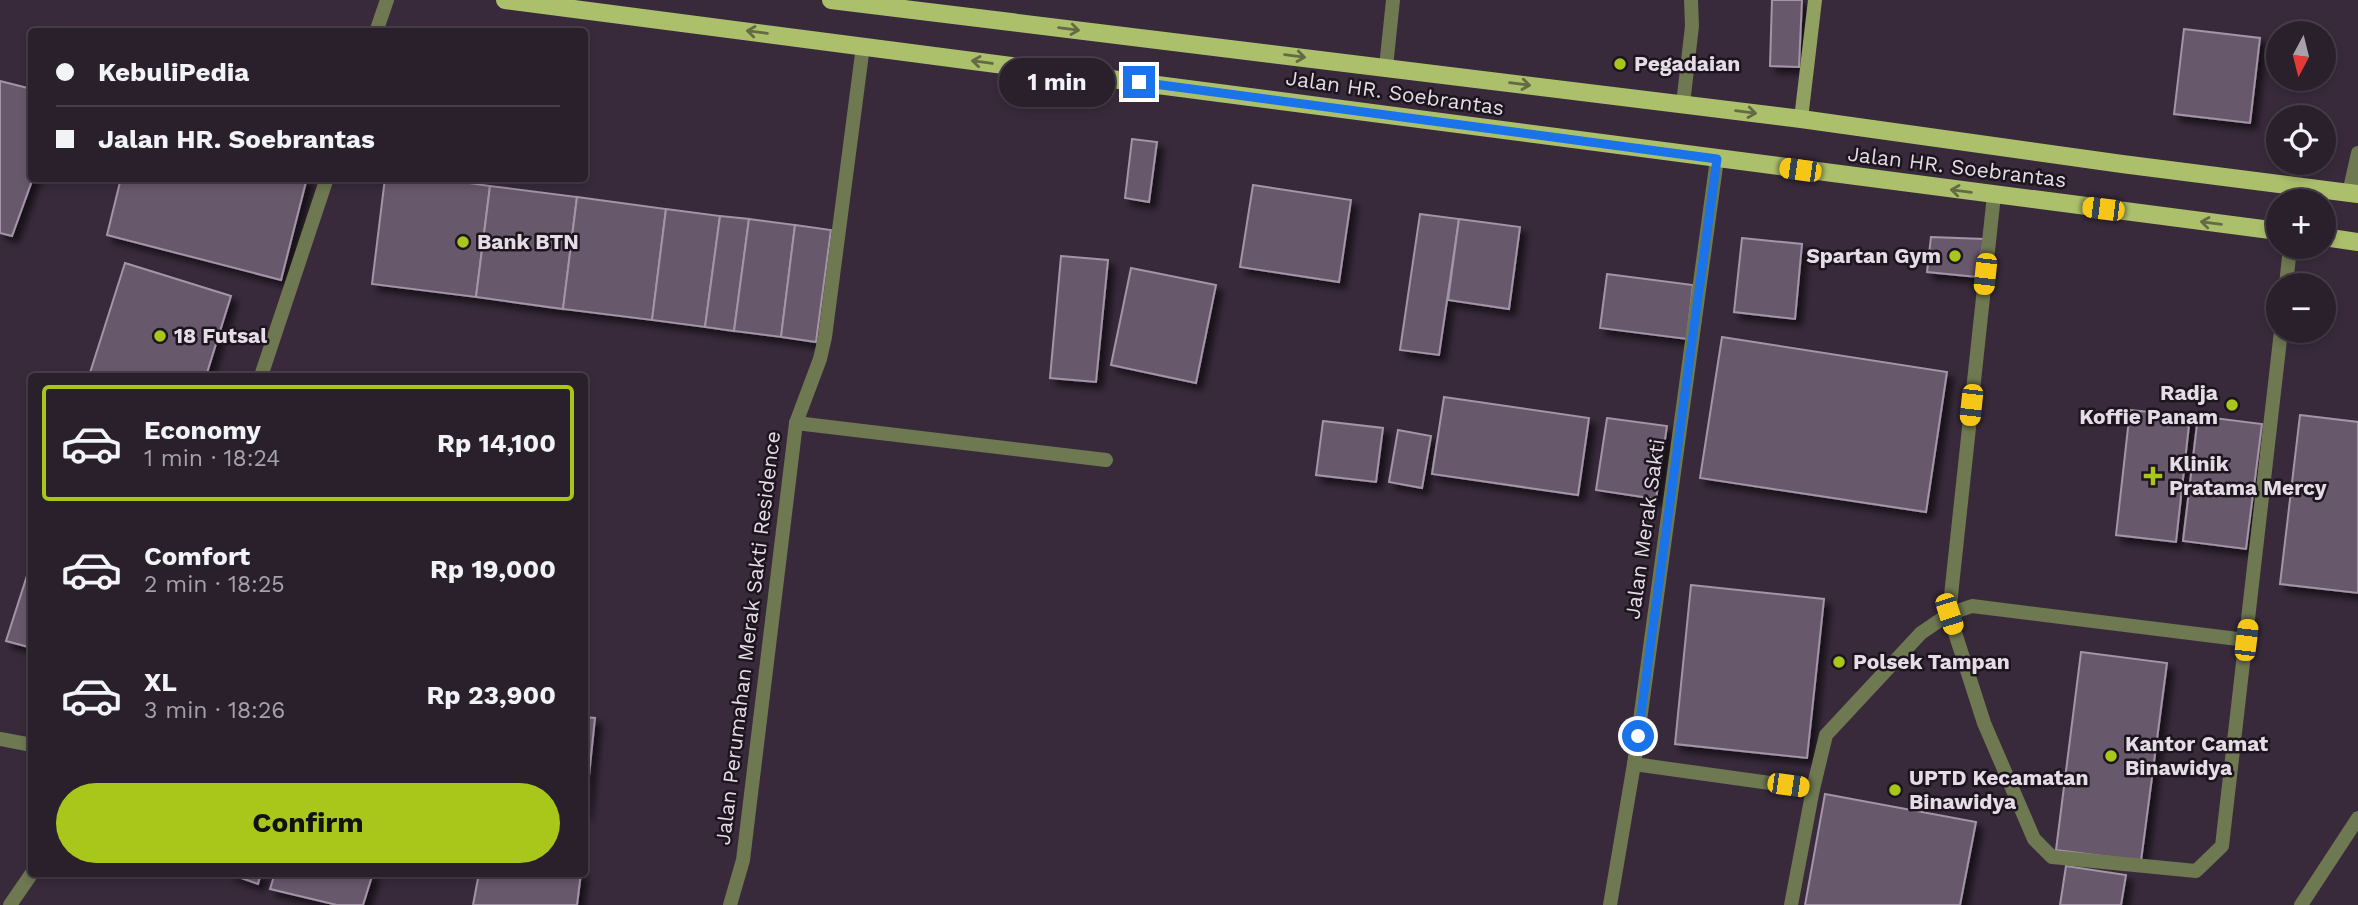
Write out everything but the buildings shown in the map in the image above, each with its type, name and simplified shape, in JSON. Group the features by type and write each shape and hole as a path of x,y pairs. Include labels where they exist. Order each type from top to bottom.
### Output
{"main road":[{"name":"Jalan HR. Soebrantas","path":"505,0 2266,229"},
{"name":"Jalan HR. Soebrantas","path":"831,0 877,3 1683,104 2353,193"},
{"path":"1801,119 1815,0"},
{"path":"2336,239 2358,242"}],"street":[{"path":"377,28 387,0"},
{"path":"1387,67 1393,0"},
{"path":"1683,104 1692,26 1691,0"},
{"name":"Jalan Perumahan Merak Sakti Residence","path":"730,905 743,860 796,423 820,359 825,337 863,46"},
{"path":"2353,193 2358,153"},
{"name":"Jalan Merak Sakti","path":"1610,905 1634,764 1717,159"},
{"path":"262,373 326,182"},
{"path":"1994,195 1949,614 1984,723 2034,839 2052,857 2196,871 2222,846 2280,343"},
{"path":"796,423 1106,460"},
{"path":"1791,905 1826,735 1921,633 1949,614 1972,606 2246,640"},
{"path":"0,739 28,744"},
{"path":"1634,764 1813,789"},
{"path":"2301,905 2358,818"},
{"path":"9,905 29,877"}],"place":[{"name":"Pegadaian","path":"1620,64"},
{"name":"Bank BTN","path":"463,242"},
{"name":"Spartan Gym","path":"1955,256"},
{"name":"18 Futsal","path":"160,336"},
{"name":"Radja Koffie Panam","path":"2232,405"},
{"name":"Klinik Pratama Mercy","path":"2153,476"},
{"name":"Polsek Tampan","path":"1839,662"},
{"name":"Kantor Camat Binawidya","path":"2111,756"},
{"name":"UPTD Kecamatan Binawidya","path":"1895,790"}],"route":[{"path":"1139,82 1717,159 1638,736"}]}
